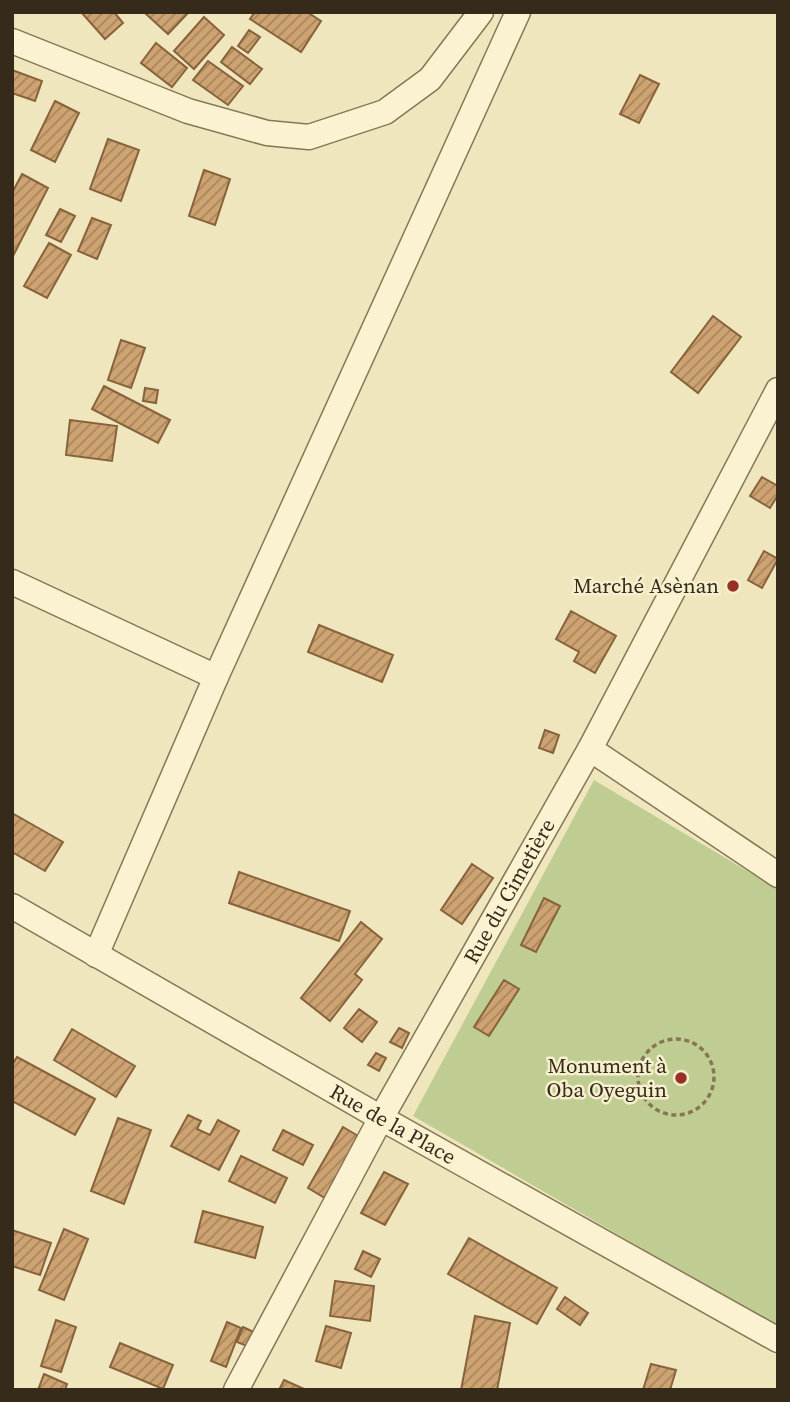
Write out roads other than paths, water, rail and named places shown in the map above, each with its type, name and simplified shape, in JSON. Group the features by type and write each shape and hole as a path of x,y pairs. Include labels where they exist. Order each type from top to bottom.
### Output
{"street":[{"path":"12,41 188,111 267,133 309,137 385,112 421,86 430,79 481,12"},
{"path":"96,955 216,677 518,12"},
{"name":"Rue du Cimetière","path":"236,1390 381,1118 590,749 778,390"},
{"path":"12,582 216,677"},
{"path":"590,749 778,875"},
{"name":"Rue de la Place","path":"12,906 381,1118 778,1340"}],"place":[{"name":"Marché Asènan","path":"733,586"},
{"name":"Monument à Oba Oyeguin","path":"681,1078"}]}
